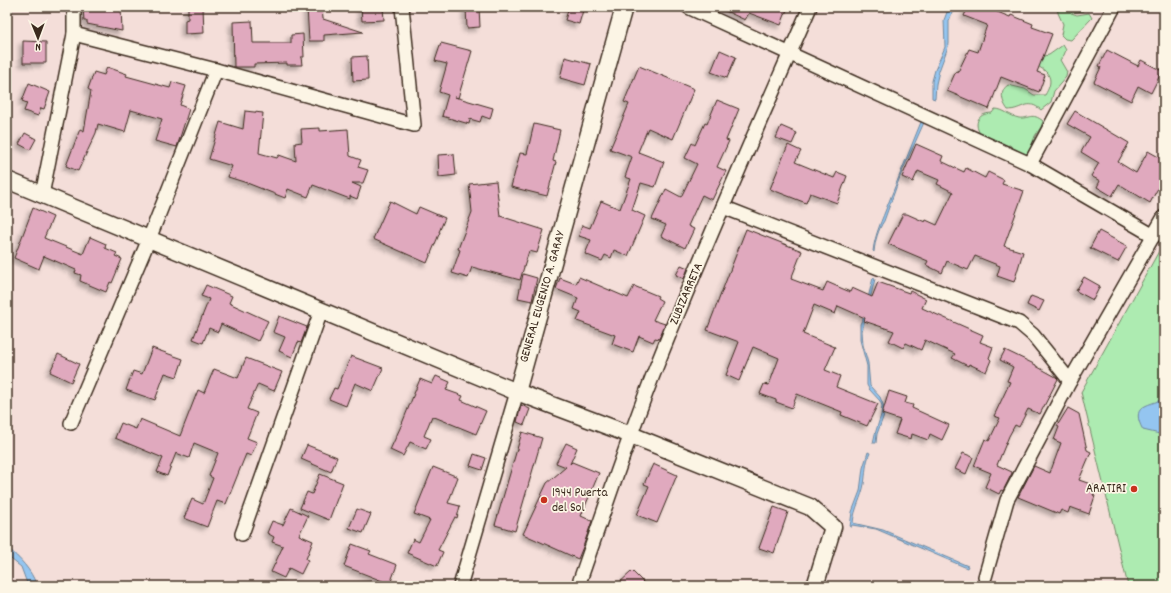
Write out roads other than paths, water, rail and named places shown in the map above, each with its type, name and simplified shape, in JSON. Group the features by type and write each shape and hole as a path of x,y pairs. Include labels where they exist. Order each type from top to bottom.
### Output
{"street":[{"path":"42,195 74,34 74,7"},
{"path":"74,34 216,70 414,126 402,7"},
{"name":"GENERAL EUGENIO A. GARAY","path":"460,586 624,7"},
{"path":"688,7 1030,164 1154,236"},
{"name":"ZUBIZARRETA","path":"578,586 657,365 723,206 810,7"},
{"path":"1030,164 1114,7"},
{"path":"71,423 150,239 216,70"},
{"path":"7,180 516,392 631,435 810,507 833,527 816,586"},
{"path":"723,206 1019,323 1033,334 1070,381"},
{"path":"985,577 1007,500 1070,381 1164,217"},
{"path":"242,534 321,310"}],"water":[{"path":"949,7 954,7 949,21 949,44 939,71 935,99 932,98 932,81 945,47 944,20"},
{"path":"923,117 926,118 901,174 884,221 878,232 874,252 875,239 879,227"},
{"path":"873,278 875,279 862,331 863,345 868,363 870,386 880,397 884,407 884,415 877,434 876,443 873,443 882,406 880,401 867,385 867,366 860,340 860,324 863,318"},
{"path":"1164,399 1164,435 1143,430 1139,422 1139,411 1146,406"},
{"path":"868,452 870,453 866,465 865,480 853,523 883,530 968,566 967,568 876,529 852,525 850,527 852,512 860,491 863,468"},
{"path":"7,547 28,569 37,586 28,586 21,567 7,556"}],"place":[{"name":"ARATIRI","path":"1134,489"},
{"name":"1944 Puerta del Sol","path":"544,500"}]}
